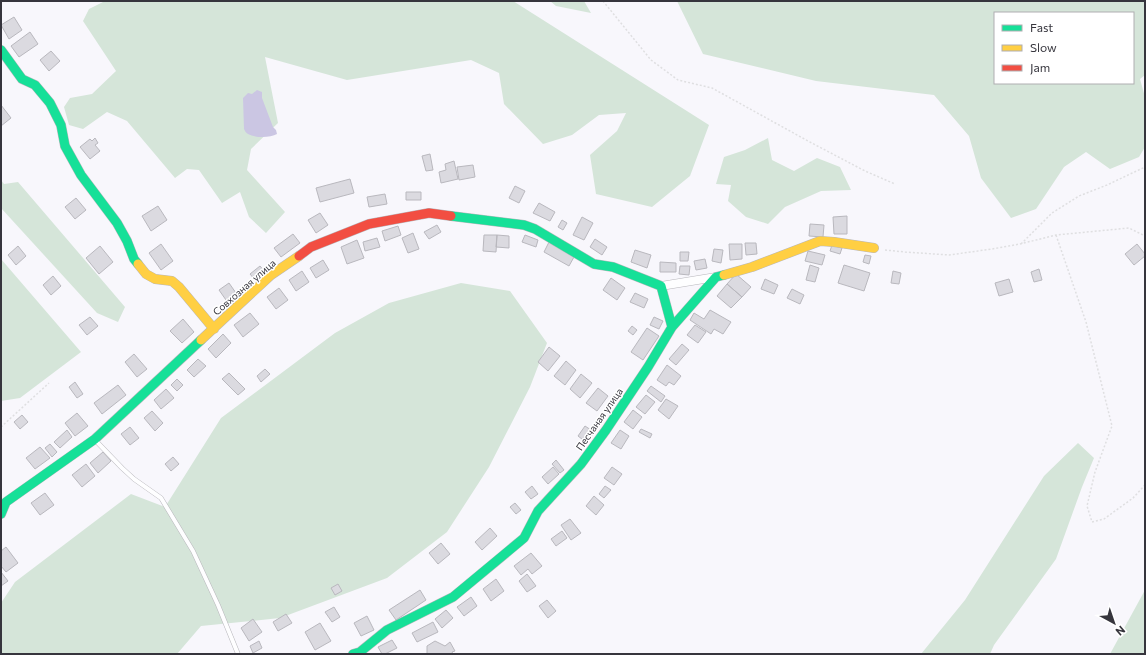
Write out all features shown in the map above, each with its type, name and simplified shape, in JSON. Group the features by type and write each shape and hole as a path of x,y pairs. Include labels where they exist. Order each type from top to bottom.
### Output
{"street":[{"path":"1,50 22,79 35,85 50,103 61,125 65,146 81,175 117,223 127,240 134,259 146,274 155,279 172,281 180,287 214,329"},
{"name":"Совхозная улица","path":"1,514 4,502 94,439 271,276 311,247 369,224 428,213 524,226 536,229 594,264 613,267 661,286"},
{"path":"672,327 661,286 716,277 752,267 820,241 874,248"},
{"name":"Песчаная улица","path":"353,654 360,652 387,630 453,597 524,538 538,511 581,464 606,430 648,367 672,327 716,277"}],"lane":[{"path":"94,439 134,479 161,498 193,551 218,605 238,654"}],"path":[{"path":"603,1 651,60 678,80 712,88 865,171 895,184"},
{"path":"1020,244 1052,213 1079,196 1145,167"},
{"path":"874,248 948,255 1020,244 1056,235 1129,228 1145,236"},
{"path":"1056,235 1086,322 1112,426 1095,472 1087,506 1092,522 1104,519 1110,515 1133,498 1145,485"},
{"path":"1,427 49,383"}],"green space":[{"path":"105,1 513,1 709,125 690,176 652,207 596,194 590,155 617,131 626,113 599,115 572,135 543,144 504,104 499,73 471,60 347,80 265,57 278,123 251,149 247,170 285,212 266,233 249,217 240,192 222,203 199,170 187,169 175,178 127,121 107,112 83,129 69,125 64,107 70,98 92,94 116,71 83,21 89,9"},
{"path":"550,1 584,1 591,13 556,6"},
{"path":"677,1 1145,1 1145,75 1140,79 1145,97 1145,147 1139,157 1110,169 1086,152 1064,167 1036,209 1011,218 981,178 969,136 934,95 816,81 703,54"},
{"path":"768,138 772,160 794,171 817,158 840,167 851,190 821,191 785,207 768,224 746,217 728,201 731,185 716,184 724,157 745,150"},
{"path":"1,180 4,184 18,182 125,307 118,322 97,313 1,208"},
{"path":"1,259 81,352 20,398 1,401"},
{"path":"461,283 510,291 547,343 530,387 489,467 447,532 387,578 280,618 201,626 177,654 1,654 1,603 15,582 131,494 165,507 221,418 335,333 389,303"},
{"path":"1078,443 1094,458 1056,559 994,645 990,654 921,654 965,600 1044,476"},
{"path":"1145,590 1145,654 1110,654"}],"shaded area":[{"path":"257,90 262,92 262,98 277,134 267,137 258,137 247,134 244,129 243,98 248,93 252,94"}],"building":[{"path":"14,17 22,30 9,39 1,25"},
{"path":"30,32 38,44 19,57 11,46"},
{"path":"51,51 60,61 49,71 40,60"},
{"path":"1,105 11,118 1,126"},
{"path":"95,138 98,143 95,145 100,151 90,159 80,147 90,139 92,141"},
{"path":"430,154 433,170 426,171 422,156"},
{"path":"454,161 458,179 441,183 439,172 446,170 445,164"},
{"path":"473,165 475,177 459,180 457,167"},
{"path":"350,179 354,193 320,202 316,188"},
{"path":"515,186 525,191 519,203 509,198"},
{"path":"406,192 421,192 421,200 406,200"},
{"path":"385,194 387,204 369,207 367,197"},
{"path":"76,198 86,210 75,219 65,207"},
{"path":"539,203 555,212 550,221 533,213"},
{"path":"158,206 167,220 151,231 142,216"},
{"path":"320,213 328,225 316,233 308,220"},
{"path":"847,216 847,234 834,234 833,217"},
{"path":"582,217 593,223 584,240 573,235"},
{"path":"562,220 567,223 563,230 558,227"},
{"path":"810,224 824,225 823,237 809,236"},
{"path":"437,225 441,232 429,239 424,232"},
{"path":"398,226 401,235 385,241 382,231"},
{"path":"413,233 419,249 408,253 402,238"},
{"path":"293,234 300,243 281,257 274,248"},
{"path":"484,235 497,235 496,252 483,251"},
{"path":"497,235 509,236 509,248 496,247"},
{"path":"525,235 538,240 536,247 522,242"},
{"path":"377,238 380,247 365,251 363,242"},
{"path":"595,239 607,247 602,255 590,247"},
{"path":"357,240 364,258 347,264 341,247"},
{"path":"549,242 574,257 569,266 544,252"},
{"path":"745,243 756,243 757,254 746,255"},
{"path":"161,244 173,261 161,270 149,253"},
{"path":"729,244 742,244 742,259 730,260"},
{"path":"1137,244 1145,256 1134,265 1125,254"},
{"path":"832,245 842,248 840,254 830,251"},
{"path":"18,246 26,256 16,265 8,255"},
{"path":"100,246 113,262 99,274 86,258"},
{"path":"714,249 723,250 721,263 712,261"},
{"path":"635,250 651,255 647,268 631,262"},
{"path":"808,251 825,255 822,265 805,261"},
{"path":"680,252 689,252 688,261 680,261"},
{"path":"865,255 871,256 869,264 863,262"},
{"path":"705,259 707,268 696,270 694,261"},
{"path":"323,260 329,270 316,278 310,268"},
{"path":"660,262 676,263 676,272 660,272"},
{"path":"810,265 819,268 815,282 806,280"},
{"path":"844,265 870,273 864,291 838,283"},
{"path":"260,266 265,272 255,280 250,274"},
{"path":"680,266 690,266 689,275 679,274"},
{"path":"1039,269 1042,280 1034,282 1031,272"},
{"path":"302,271 309,282 296,291 289,280"},
{"path":"893,271 901,273 899,284 891,283"},
{"path":"736,274 751,287 742,297 727,284"},
{"path":"53,276 61,286 51,295 43,285"},
{"path":"611,278 625,288 617,300 603,290"},
{"path":"765,279 778,285 774,294 761,289"},
{"path":"1009,279 1013,292 999,296 995,283"},
{"path":"229,283 236,293 226,300 219,290"},
{"path":"727,284 742,297 731,308 717,296"},
{"path":"279,288 288,300 276,309 267,297"},
{"path":"792,289 804,295 800,304 787,298"},
{"path":"635,293 648,299 644,308 630,302"},
{"path":"710,310 731,322 723,334 714,329 711,334 690,320 694,313 704,319"},
{"path":"250,313 259,324 243,337 234,325"},
{"path":"90,317 98,326 87,335 79,325"},
{"path":"654,317 663,321 659,329 650,325"},
{"path":"183,319 194,332 182,343 170,331"},
{"path":"695,325 706,332 698,343 687,335"},
{"path":"632,326 637,330 633,335 628,331"},
{"path":"647,328 659,336 643,360 631,352"},
{"path":"223,334 231,343 216,358 208,349"},
{"path":"682,344 689,350 676,365 669,359"},
{"path":"549,347 560,356 548,371 538,362"},
{"path":"134,354 147,369 137,377 125,362"},
{"path":"198,359 206,366 194,377 187,370"},
{"path":"566,361 576,370 565,385 554,376"},
{"path":"667,365 681,376 674,385 669,382 666,386 657,380"},
{"path":"265,369 270,374 261,382 257,376"},
{"path":"229,373 245,389 238,395 222,379"},
{"path":"581,374 592,383 580,398 570,389"},
{"path":"177,379 183,385 177,391 171,385"},
{"path":"75,382 83,394 77,398 69,387"},
{"path":"118,385 126,395 102,414 94,403"},
{"path":"651,386 665,396 661,402 647,391"},
{"path":"598,388 608,396 597,411 586,403"},
{"path":"166,389 174,398 161,409 154,400"},
{"path":"646,395 655,402 645,414 636,407"},
{"path":"666,399 678,406 669,419 658,410"},
{"path":"633,410 642,417 633,429 624,422"},
{"path":"152,411 163,423 155,431 144,418"},
{"path":"77,413 88,426 75,436 65,423"},
{"path":"22,415 28,422 20,429 14,422"},
{"path":"585,426 594,432 587,443 578,436"},
{"path":"130,427 139,438 130,445 121,434"},
{"path":"641,429 652,434 650,438 639,432"},
{"path":"67,430 72,437 60,448 54,442"},
{"path":"620,430 629,436 621,449 611,443"},
{"path":"50,444 57,452 52,457 45,448"},
{"path":"40,447 50,458 35,469 26,458"},
{"path":"103,452 111,461 98,473 90,463"},
{"path":"173,457 179,464 171,471 165,464"},
{"path":"556,460 564,470 560,473 552,464"},
{"path":"86,464 95,476 82,487 72,475"},
{"path":"553,467 559,474 548,484 542,477"},
{"path":"612,467 622,474 614,485 604,478"},
{"path":"532,486 538,494 531,499 525,492"},
{"path":"605,486 611,490 604,498 599,494"},
{"path":"45,493 54,505 40,515 31,503"},
{"path":"594,496 604,505 596,515 586,506"},
{"path":"515,503 521,510 516,514 510,507"},
{"path":"570,519 581,533 571,540 561,525"},
{"path":"490,528 497,536 482,550 475,542"},
{"path":"562,531 567,538 556,546 551,539"},
{"path":"441,543 450,554 438,564 429,553"},
{"path":"6,547 18,563 6,572 1,566 1,551"},
{"path":"531,553 542,566 532,574 528,569 521,575 514,566"},
{"path":"1,572 8,581 1,586"},
{"path":"527,574 536,586 527,592 519,581"},
{"path":"496,579 504,591 491,601 483,589"},
{"path":"338,584 342,591 335,595 331,588"},
{"path":"420,590 426,600 396,620 389,610"},
{"path":"471,597 477,606 464,616 457,607"},
{"path":"547,600 556,611 548,618 539,606"},
{"path":"334,607 340,617 332,622 325,612"},
{"path":"446,610 453,618 442,628 435,619"},
{"path":"286,614 292,623 278,631 273,622"},
{"path":"367,616 374,630 361,636 354,623"},
{"path":"253,619 262,632 249,641 241,628"},
{"path":"433,622 438,632 417,642 412,633"},
{"path":"320,623 331,641 315,650 305,632"},
{"path":"392,640 397,648 382,654 378,647"},
{"path":"259,641 262,648 253,653 250,646"},
{"path":"435,641 445,646 450,642 455,651 452,652 453,654 427,654 427,646"}],"traffic: fast":[{"path":"1,50 22,79 35,85 50,103 61,125 65,146 81,175 117,223 127,241 134,259 138,264"},
{"path":"451,216 524,225 535,229 594,264 613,267 661,286 672,327"},
{"path":"353,654 360,652 387,630 453,597 524,538 538,511 581,464 606,430 648,367 672,327 716,277 724,275"},
{"path":"1,514 6,502 95,439 201,340"}],"traffic: slow":[{"path":"724,275 752,267 820,241 874,248"},
{"path":"201,340 271,275 299,256"},
{"path":"138,264 146,274 155,279 172,281 179,287 214,329"}],"traffic: jam":[{"path":"299,256 311,247 369,224 429,213 451,216"}]}
